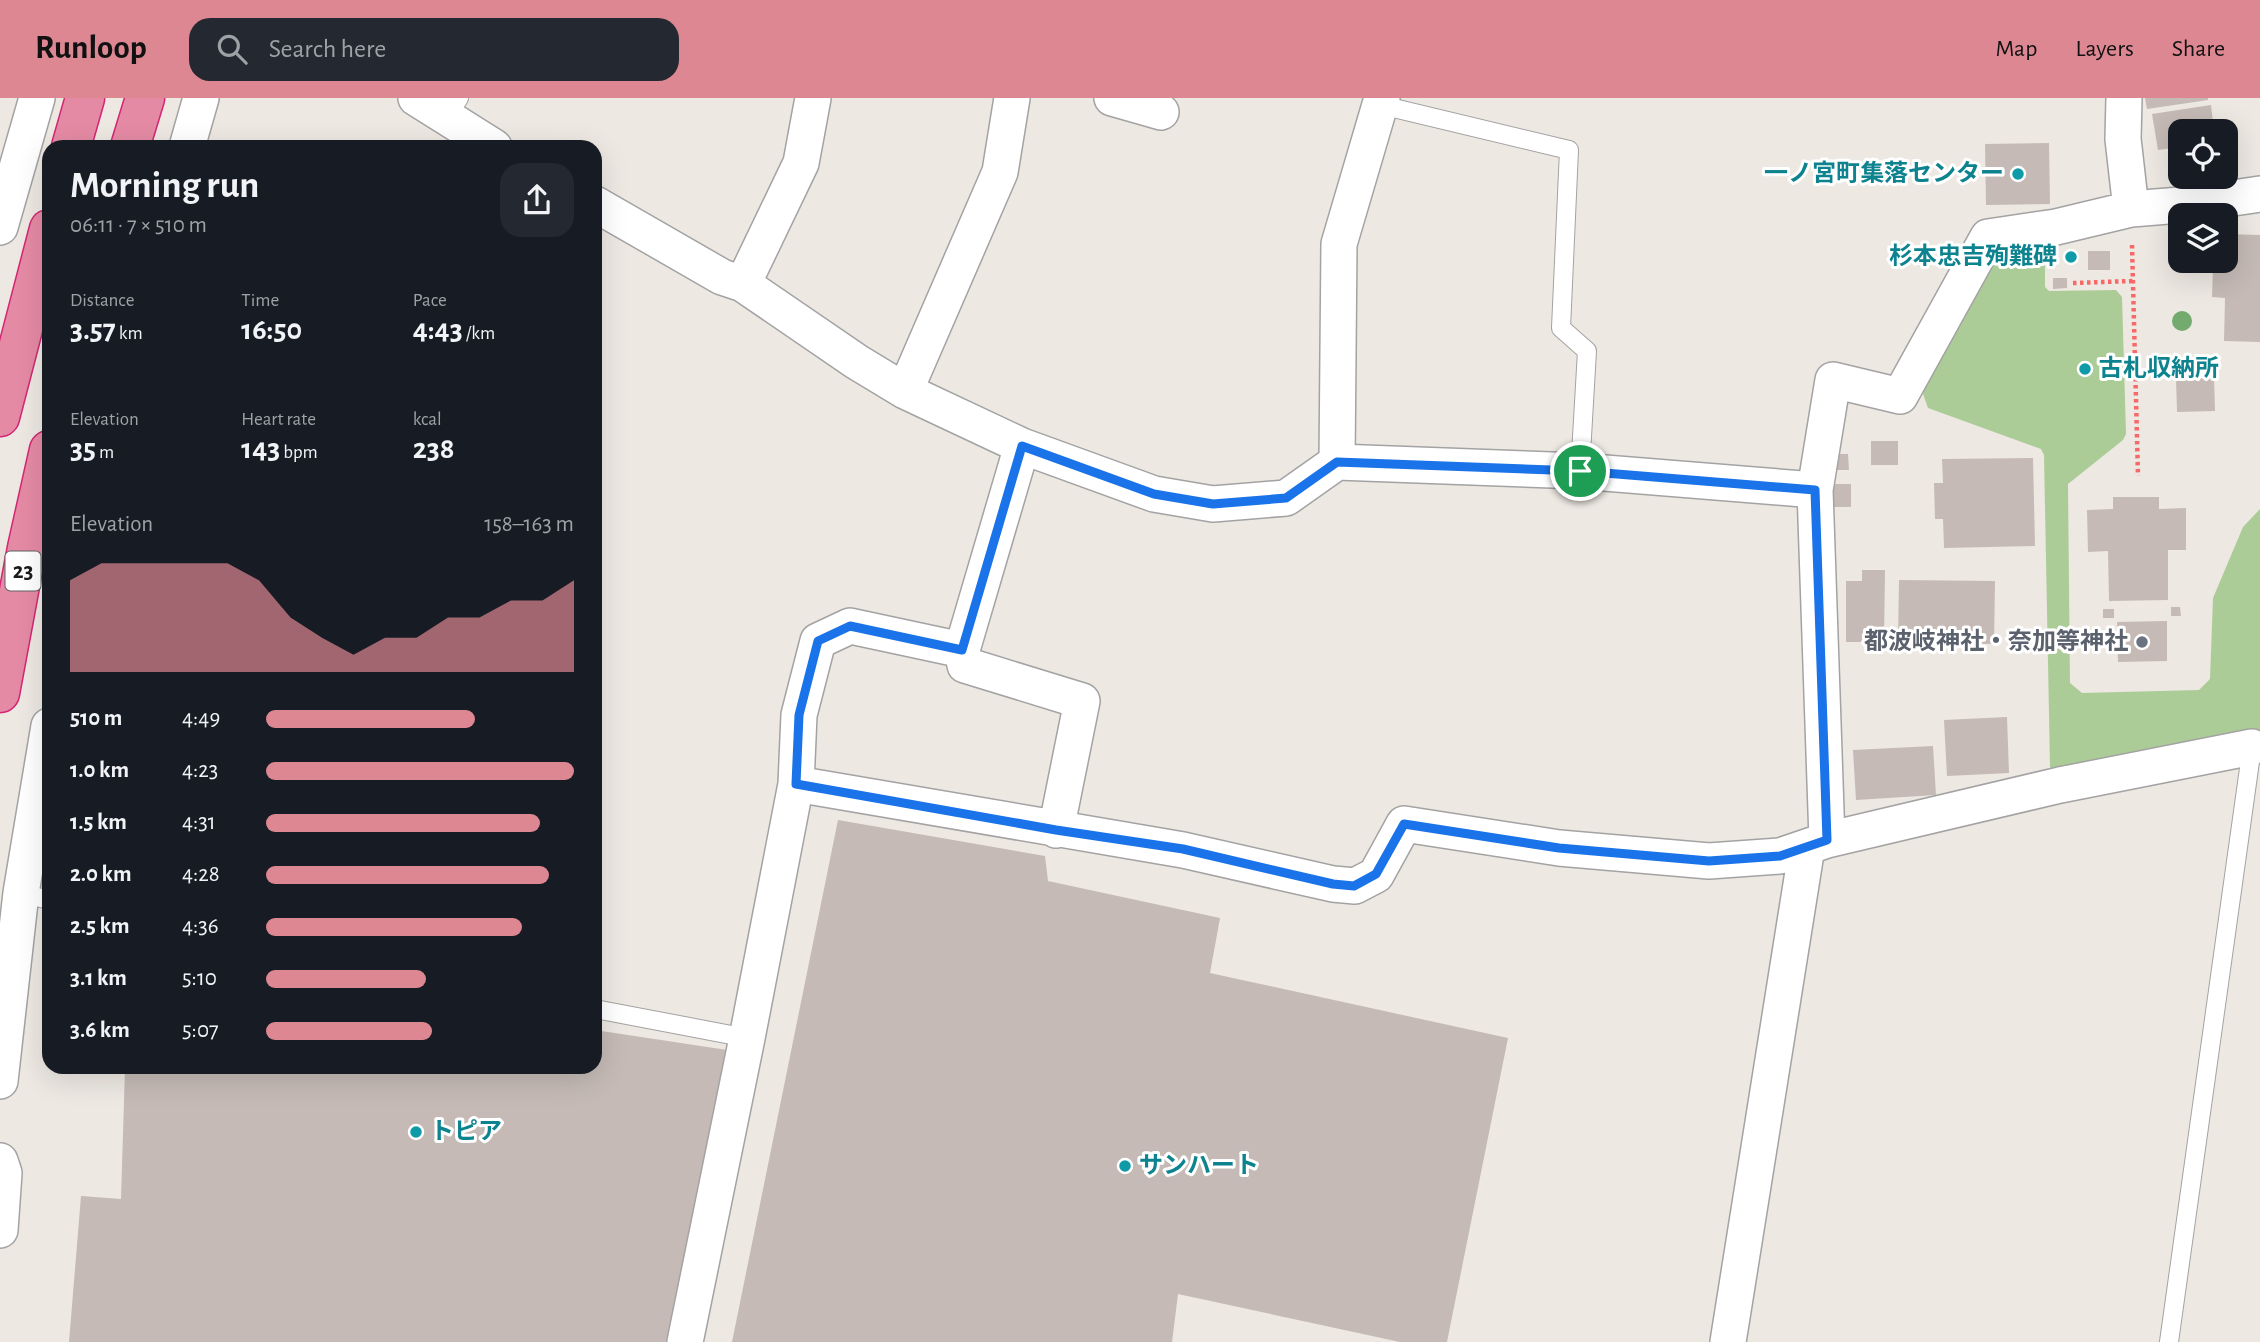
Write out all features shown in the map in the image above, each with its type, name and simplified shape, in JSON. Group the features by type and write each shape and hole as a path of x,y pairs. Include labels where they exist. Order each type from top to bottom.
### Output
{"highway":[{"path":"73,140 85,98"},
{"path":"132,140 145,98"},
{"path":"0,417 42,256"},
{"name":"23","path":"0,693 42,481"}],"street":[{"path":"0,227 37,98"},
{"path":"189,140 201,98"},
{"path":"416,98 453,107 487,140"},
{"path":"743,284 801,163 813,98"},
{"path":"905,391 1000,172 1012,98"},
{"path":"1112,98 1161,112"},
{"path":"2124,98 2123,139 2131,209"},
{"path":"1337,462 1339,244 1382,102"},
{"path":"1728,1342 1817,844 1815,490 1832,380 1900,396 1988,237 2056,227 2131,209 2193,204 2260,194"},
{"path":"602,208 722,277 743,284 857,362 905,391 1022,446 1154,494 1213,504 1286,498 1337,462 1580,471 1815,490"},
{"path":"1022,446 962,650 965,665 1082,701 1056,830"},
{"path":"685,1342 796,784 799,715 818,641 850,626 962,650"},
{"path":"796,784 1056,830 1183,849 1333,884 1354,886 1376,874 1404,824 1559,848 1709,861 1780,856 1817,844 2060,785 2256,746"},
{"path":"0,1081 4,1028 35,897 42,812"},
{"path":"0,1161 4,1173 0,1230"}],"lane":[{"path":"1382,102 1569,150 1561,328 1587,351 1580,471"},
{"path":"2169,1342 2256,746"},
{"path":"602,1010 747,1038"}],"path":[{"path":"2131,209 2138,476"},
{"path":"2073,283 2133,281"}],"green space":[{"path":"2038,244 2045,248 2045,287 2049,291 2116,290 2122,297 2126,434 2123,440 2068,484 2070,683 2082,693 2199,690 2210,679 2213,598 2243,527 2260,509 2260,732 2060,775 2050,767 2044,455 2041,449 1928,408 1923,394 1966,300 1987,266 2005,251"}],"building":[{"path":"2145,98 2208,98 2208,100 2147,109"},
{"path":"2211,105 2213,119 2168,119 2168,149 2158,150 2152,114"},
{"name":"一ノ宮町集落センター","path":"2049,143 2050,204 1986,205 1985,144"},
{"path":"2238,234 2260,235 2260,342 2224,341 2225,298 2212,297 2213,273 2238,273"},
{"path":"2088,251 2110,251 2110,270 2088,270"},
{"path":"2053,278 2067,278 2067,288 2053,289"},
{"path":"2214,377 2215,411 2177,412 2176,378"},
{"path":"1871,441 1898,441 1898,465 1871,465"},
{"path":"1836,454 1848,454 1849,470 1837,470"},
{"path":"2033,458 2035,546 1944,548 1943,519 1935,519 1934,483 1943,483 1942,459"},
{"path":"1829,484 1851,484 1851,507 1829,507"},
{"path":"2113,497 2159,497 2159,509 2186,508 2186,550 2168,550 2168,600 2109,601 2108,551 2088,552 2087,510 2113,509"},
{"path":"1862,570 1885,570 1884,642 1846,642 1846,581 1862,581"},
{"path":"1899,580 1995,581 1994,644 1898,642"},
{"path":"2171,607 2180,607 2181,616 2171,616"},
{"path":"2103,609 2114,609 2114,618 2103,618"},
{"path":"2167,621 2167,661 2118,662 2117,622"},
{"path":"2007,717 2009,773 1947,776 1944,720"},
{"path":"1933,746 1936,795 1856,800 1853,750"},
{"name":"サンハート","path":"838,820 1045,856 1048,881 1220,918 1210,973 1508,1038 1447,1342 1400,1342 1178,1294 1172,1342 732,1342"},
{"name":"トピア","path":"602,1031 727,1050 666,1342 69,1342 81,1196 121,1199 125,1074 602,1074"}],"place":[{"name":"一ノ宮町集落センター","path":"2018,174"},
{"name":"杉本忠吉殉難碑","path":"2071,257"},
{"name":"古札収納所","path":"2085,369"},
{"name":"都波岐神社・奈加等神社","path":"2142,642"},
{"name":"トピア","path":"416,1132"},
{"name":"サンハート","path":"1125,1166"}],"route":[{"path":"1022,446 1154,494 1213,504 1286,498 1337,462 1580,471 1815,490 1827,840 1780,856 1709,861 1559,848 1404,824 1376,874 1354,886 1333,884 1183,849 1056,830 796,784 799,715 818,641 850,626 962,650 1022,446"}]}
